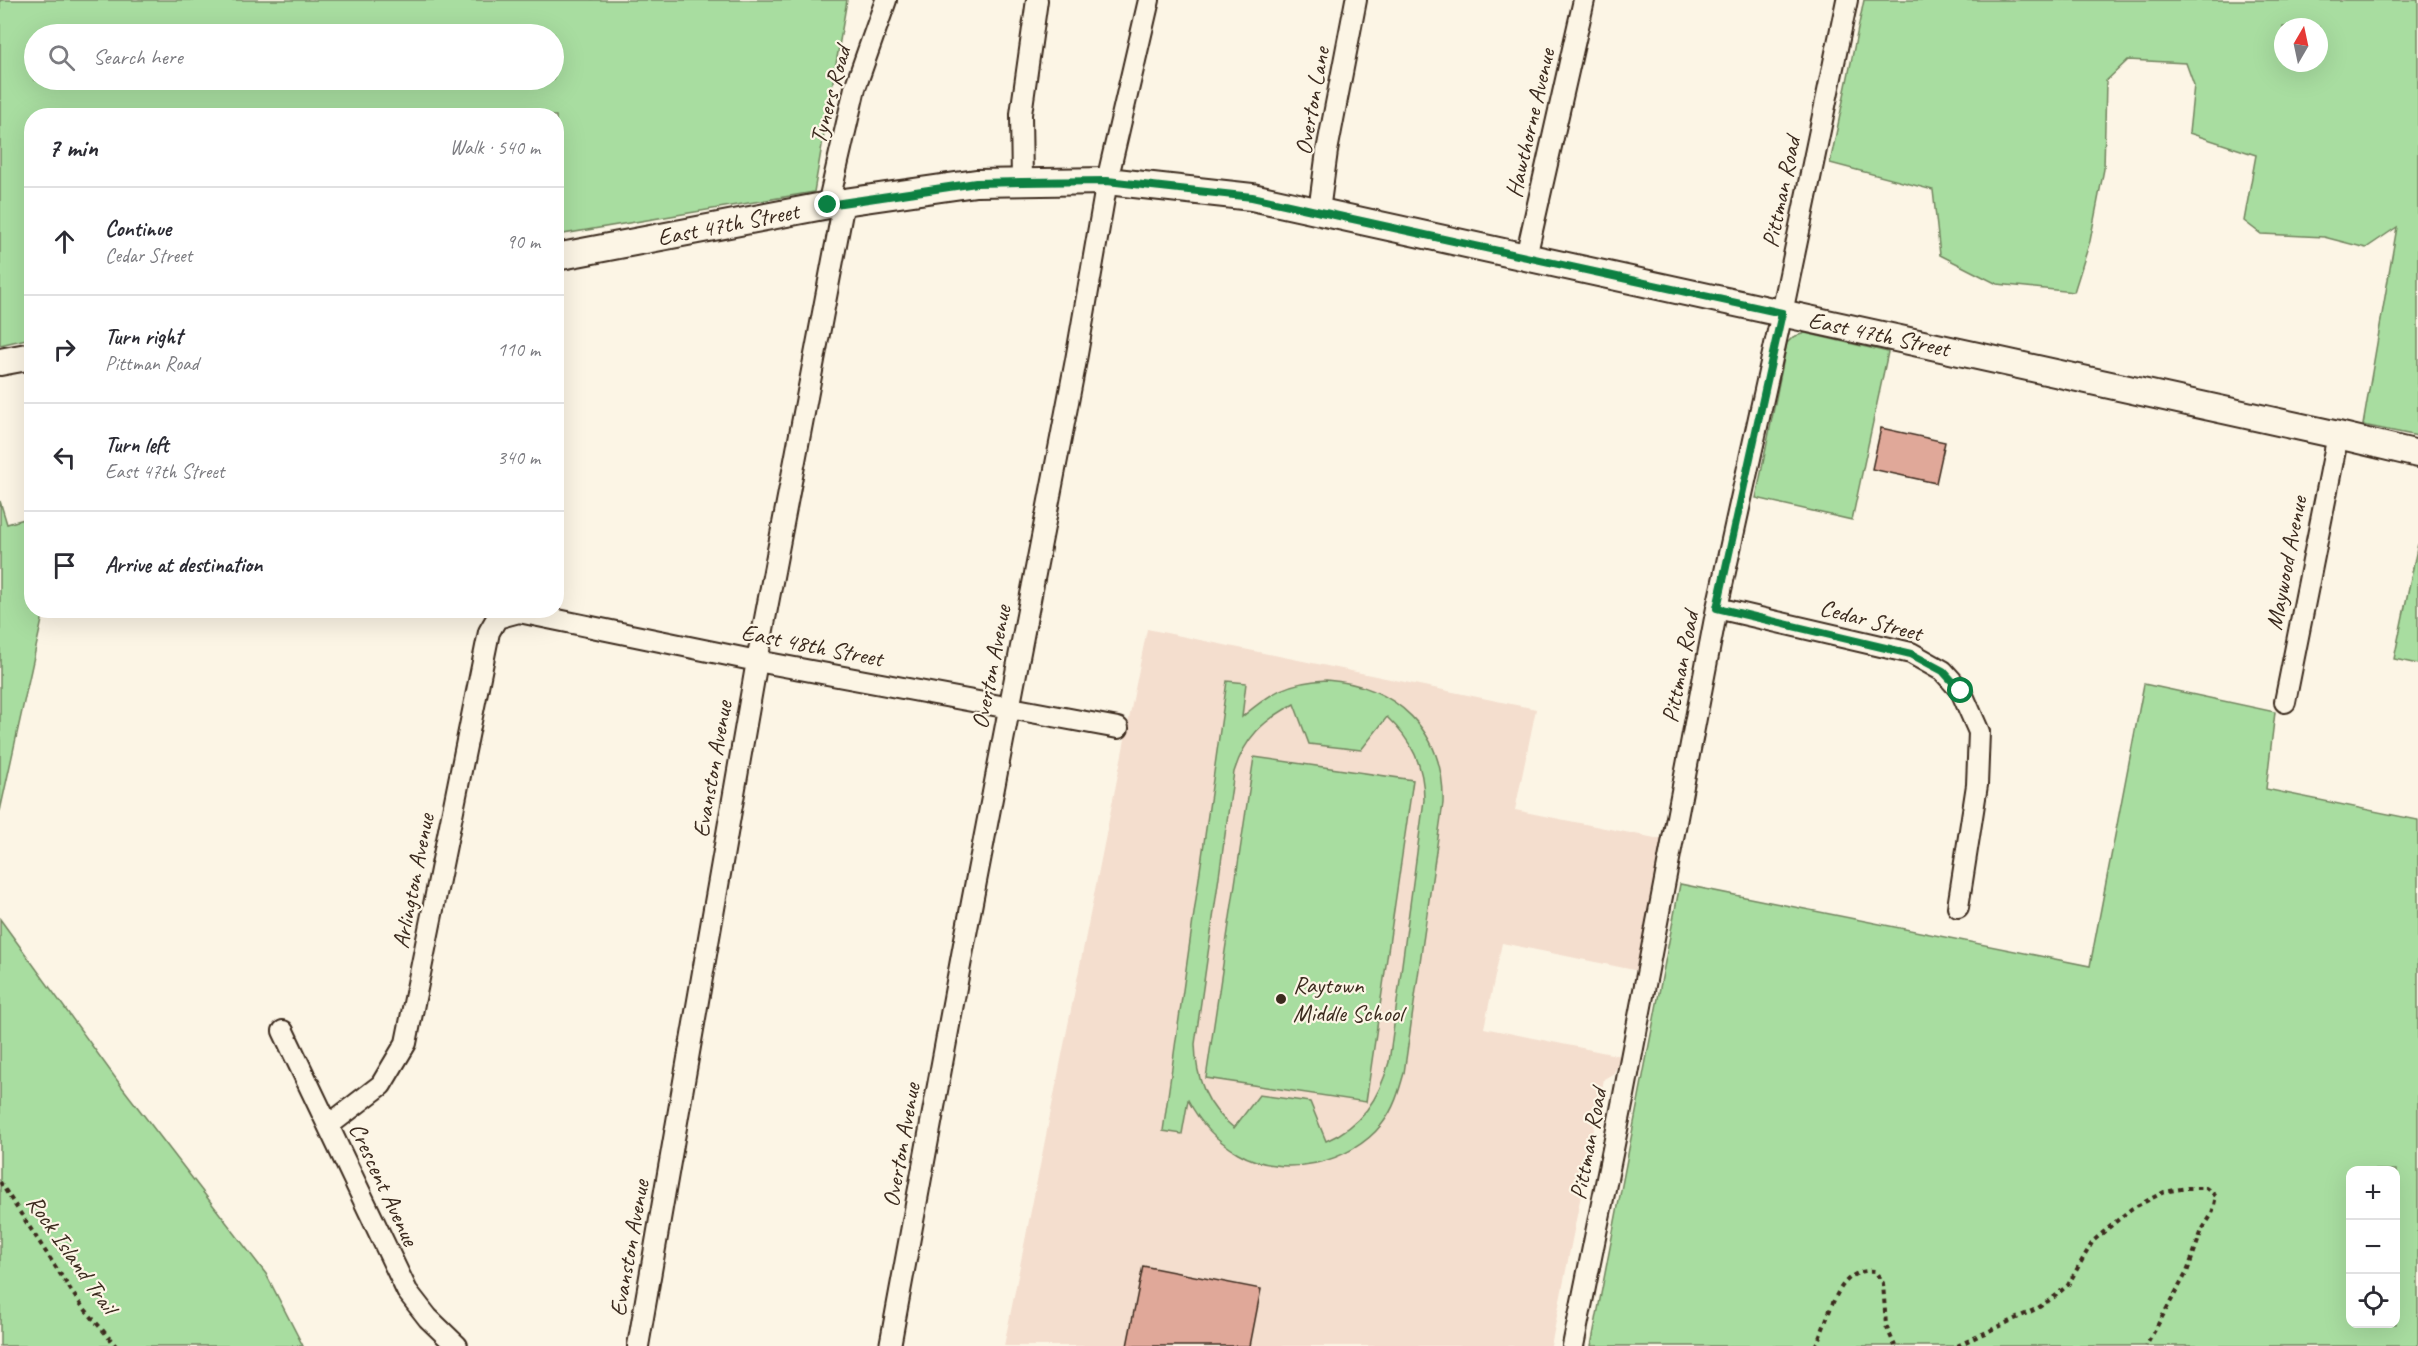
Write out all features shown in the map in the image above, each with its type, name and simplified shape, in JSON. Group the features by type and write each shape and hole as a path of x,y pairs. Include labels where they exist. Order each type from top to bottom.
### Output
{"main road":[{"name":"East 47th Street","path":"564,254 836,203 976,183 1107,181 1252,197 2418,454"},
{"path":"0,362 24,358"}],"street":[{"name":"Tyners Road","path":"836,203 855,88 886,0"},
{"path":"1022,182 1021,114 1037,0"},
{"name":"Overton Avenue","path":"890,1346 1076,360 1107,181 1149,0"},
{"name":"Overton Lane","path":"1319,211 1356,0"},
{"name":"Hawthorne Avenue","path":"1526,257 1584,0"},
{"name":"Pittman Road","path":"1573,1346 1622,1105 1717,608 1782,313 1846,0"},
{"name":"Evanston Avenue","path":"638,1346 836,203"},
{"name":"Maywood Avenue","path":"2285,702 2338,435"},
{"name":"Cedar Street","path":"1717,608 1911,654 1943,671 1961,691 1978,732 1977,785 1958,907"},
{"name":"Arlington Avenue","path":"329,1125 381,1085 406,1043 489,632 497,618"},
{"name":"East 48th Street","path":"548,618 757,661 1118,728"},
{"name":"Crescent Avenue","path":"283,1031 407,1291 428,1318 457,1346"}],"path":[{"name":"Rock Island Trail","path":"0,1182 78,1300 116,1346"},
{"path":"1957,1346 2038,1308 2054,1297 2068,1285 2093,1241 2131,1209 2164,1192 2187,1188 2206,1188 2216,1196 2212,1214 2202,1230 2177,1294 2146,1346"},
{"path":"1815,1346 1845,1280 1858,1272 1867,1270 1875,1271 1883,1283 1886,1326 1895,1346"}],"shaded area":[{"name":"Raytown Middle School","path":"1147,629 1536,709 1515,810 1665,840 1639,971 1502,943 1484,1028 1621,1056 1614,1073 1604,1079 1551,1346 1004,1346"}],"green space":[{"path":"0,0 847,0 814,192 564,234 564,108 24,108 24,340 0,345"},
{"path":"1864,0 2418,0 2418,436 2363,425 2397,227 2366,248 2324,237 2261,234 2244,221 2256,155 2189,133 2194,85 2186,63 2128,60 2106,81 2104,169 2090,241 2074,292 1997,284 1940,255 1933,190 1830,163"},
{"path":"1805,333 1888,352 1852,520 1756,498 1787,343 1793,337"},
{"path":"0,501 7,524 24,519 24,618 42,618 0,811"},
{"path":"2418,544 2418,664 2394,659"},
{"path":"1326,680 1351,684 1374,691 1394,702 1412,716 1425,734 1435,754 1441,777 1443,803 1404,1073 1393,1106 1382,1124 1369,1138 1353,1149 1334,1158 1315,1163 1295,1166 1275,1165 1256,1161 1238,1153 1215,1137 1188,1100 1182,1134 1163,1131 1227,681 1246,683 1242,717 1271,695 1290,686","holes":["1294,704 1309,744 1361,750 1387,717 1403,735 1415,754 1422,776 1424,800 1389,1062 1380,1088 1367,1110 1349,1128 1326,1141 1310,1102 1259,1095 1234,1128 1216,1111 1204,1091 1200,1080 1195,1044 1234,772 1238,760 1256,731"]},
{"path":"2144,684 2275,712 2266,789 2418,820 2418,1346 1591,1346 1680,884 2090,966"},
{"path":"1254,757 1413,780 1366,1102 1206,1078"},
{"path":"0,919 122,1087 266,1274 303,1346 0,1346"}],"building":[{"path":"1881,428 1945,442 1936,483 1872,469"},
{"path":"1143,1266 1261,1289 1250,1346 1127,1346"}],"place":[{"name":"Raytown Middle School","path":"1281,999"}],"route":[{"path":"828,205 976,183 1022,182 1107,181 1252,197 1782,313 1717,608 1911,654 1943,671 1961,691"}]}
